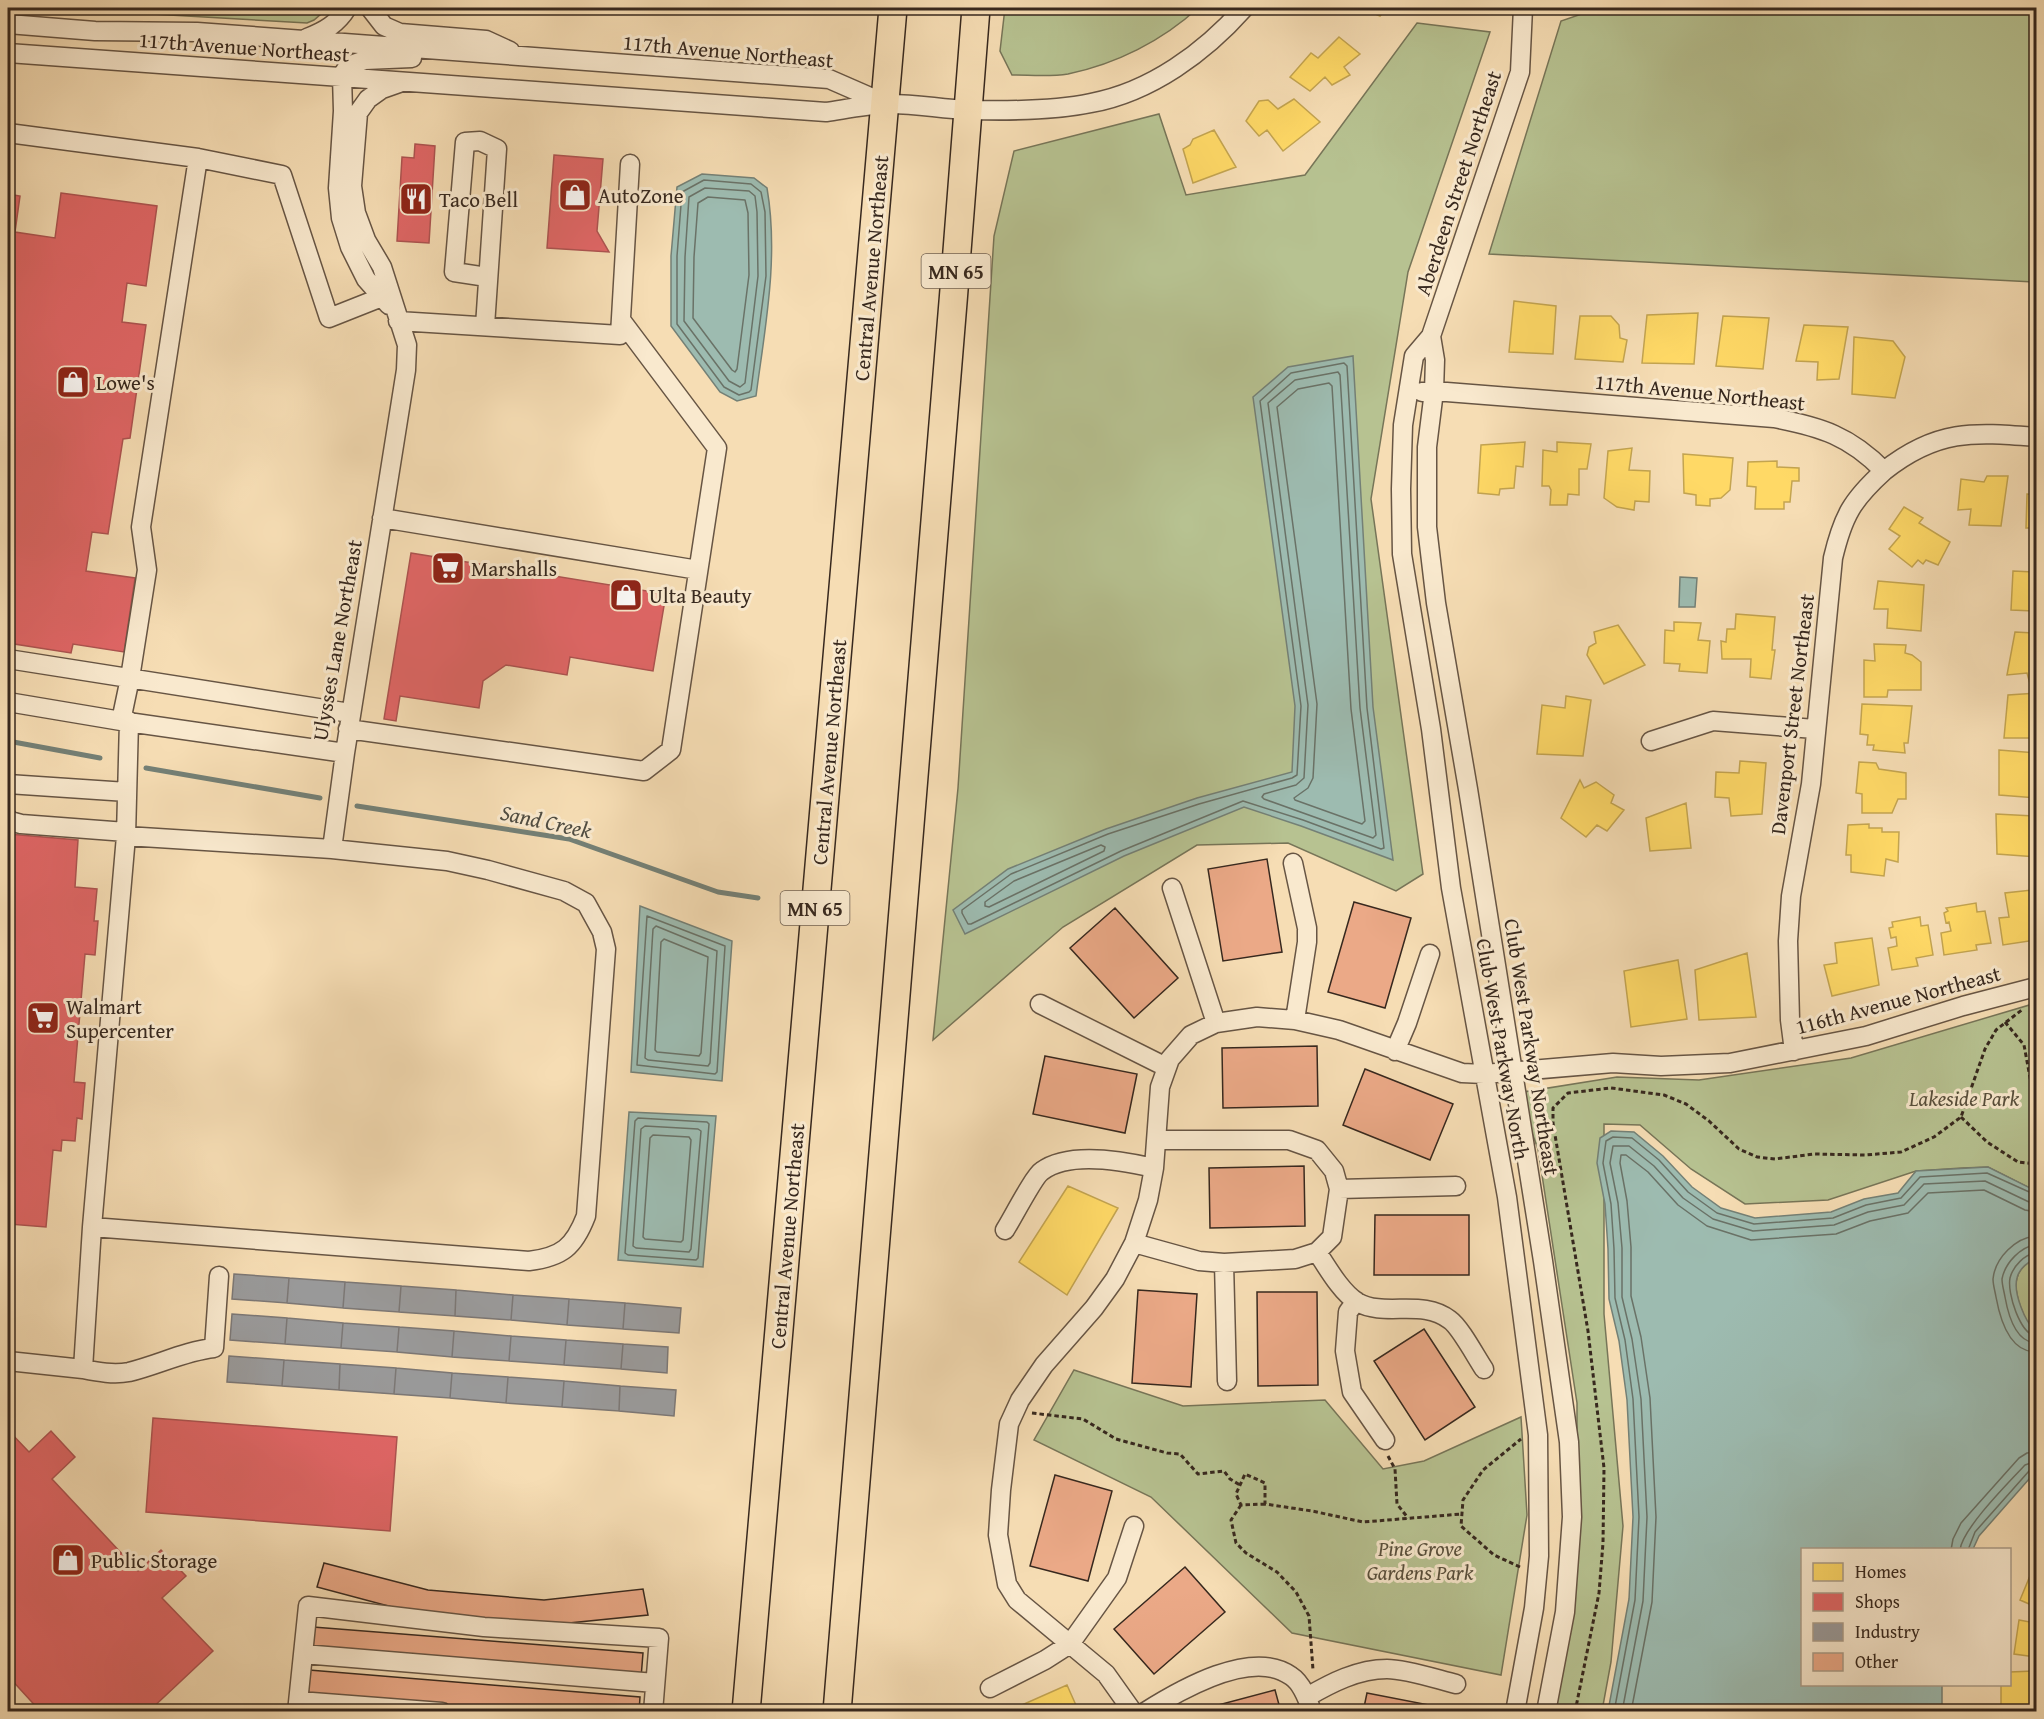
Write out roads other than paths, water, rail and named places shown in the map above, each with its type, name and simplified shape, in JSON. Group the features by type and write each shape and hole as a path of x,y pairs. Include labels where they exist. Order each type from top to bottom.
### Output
{"highway":[{"name":"Central Avenue Northeast","path":"746,1712 893,8"},
{"name":"MN 65","path":"837,1712 864,1359 933,570 976,8"}],"street":[{"path":"302,40 326,31 339,20 347,8"},
{"path":"370,8 384,26 399,33 486,40 520,56"},
{"path":"886,104 969,110 1058,107 1092,103 1142,86 1197,52 1224,30 1244,8"},
{"name":"Aberdeen Street Northeast","path":"1408,394 1414,356 1431,336 1520,72 1523,8"},
{"name":"117th Avenue Northeast","path":"8,24 95,31 197,32 829,79 886,104"},
{"name":"117th Avenue Northeast","path":"8,53 826,112 886,104"},
{"path":"520,56 365,60 348,66 342,76 343,123 338,188 341,218 350,247 366,279 396,316 485,326 620,334 630,164"},
{"name":"Ulysses Lane Northeast","path":"8,702 345,753 406,370 407,345 382,267 366,240 356,213 352,186 354,145 358,113 368,99 382,89 407,81"},
{"path":"8,133 198,158 282,175 329,318 382,297"},
{"path":"485,326 497,149 480,141 465,142 454,272 487,277"},
{"path":"83,1369 92,1227 126,834 125,721 147,570 141,527 198,158"},
{"path":"8,659 130,678 349,721 644,771 671,750 717,448 621,320"},
{"name":"Aberdeen Street Northeast","path":"1431,336 1435,360 1434,391"},
{"name":"117th Avenue Northeast","path":"1408,394 1434,391 1774,418 1810,425 1844,439 1866,452 1884,471"},
{"name":"Club West Parkway Northeast","path":"1434,391 1426,447 1426,527 1436,603 1514,1070 1569,1453 1572,1517 1565,1612 1546,1712"},
{"name":"Club West Parkway North","path":"1408,394 1403,425 1401,478 1402,554 1431,729 1451,888 1507,1197 1538,1435 1539,1556 1534,1608 1515,1712"},
{"path":"1884,471 1904,455 1933,441 1961,434 1984,433 2037,437"},
{"name":"Davenport Street Northeast","path":"1794,1051 1790,1020 1788,941 1791,896 1811,784 1833,558 1839,530 1850,508 1884,471"},
{"path":"382,518 698,570"},
{"path":"1651,741 1713,721 1815,729"},
{"path":"332,849 345,753"},
{"path":"8,784 127,792"},
{"path":"8,818 10,821 21,824 332,849 447,861 555,888 586,903 602,932 606,949 586,1216 578,1237 564,1249 548,1258 529,1261 92,1227"},
{"path":"1293,862 1307,928 1307,942 1295,1020"},
{"path":"1172,888 1216,1023"},
{"path":"1395,1051 1430,954"},
{"name":"116th Avenue Northeast","path":"1166,1066 1191,1035 1216,1023 1257,1017 1295,1020 1339,1030 1462,1074 1613,1062 1661,1066 1730,1063 1866,1036 1963,1006 2034,988"},
{"path":"1040,1004 1166,1066 1160,1087 1154,1168 1148,1200 1134,1243 1115,1279 1094,1308 1044,1365 1009,1424 998,1535 1007,1584 1017,1600 1106,1674 1133,1712"},
{"path":"1134,1243 1199,1261 1224,1263 1295,1259 1317,1252 1332,1237 1339,1189 1334,1171 1317,1150 1289,1140 1156,1140"},
{"path":"1005,1230 1041,1171 1067,1160 1127,1162 1154,1168"},
{"path":"1339,1189 1456,1186"},
{"path":"1317,1252 1336,1281 1356,1301 1373,1307 1412,1307 1432,1311 1451,1320 1484,1369"},
{"path":"1224,1263 1227,1381"},
{"path":"8,1361 103,1373 127,1372 198,1349 214,1348 219,1276"},
{"path":"1356,1301 1348,1312 1345,1351 1352,1392 1385,1440"},
{"path":"990,1688 1045,1660 1070,1644 1117,1578 1134,1526"},
{"path":"442,1712 298,1706 308,1606 484,1627 659,1638 653,1712"},
{"path":"303,1654 655,1683"},
{"path":"1145,1712 1183,1688 1216,1675 1255,1666 1275,1668 1293,1677 1310,1704 1324,1687 1361,1672 1374,1670 1389,1669 1456,1684"}],"water":[{"path":"702,174 754,178 767,188 772,240 767,318 756,396 737,401 720,392 671,326 671,256 677,187"},
{"path":"1353,356 1373,707 1393,860 1244,807 1124,856 965,934 953,910 1008,869 1106,829 1197,798 1292,772 1295,706 1253,397 1288,367"},
{"path":"1680,577 1697,578 1695,607 1679,607"},
{"path":"640,906 732,941 722,1081 631,1072"},
{"path":"629,1112 716,1116 703,1267 618,1260"},
{"path":"1611,1131 1634,1132 1663,1156 1692,1187 1721,1208 1755,1218 1831,1212 1864,1199 1898,1193 1916,1171 1988,1167 2036,1191 2036,1258 2022,1269 2016,1284 2021,1307 2036,1331 2036,1471 1979,1536 1973,1548 1801,1548 1801,1686 1942,1686 1942,1711 1608,1711 1629,1599 1633,1517 1627,1400 1619,1341 1609,1299 1605,1204 1597,1163 1600,1138"}],"waterway":[{"name":"Sand Creek","path":"8,741 100,758"},
{"name":"Sand Creek","path":"146,768 320,798"},
{"name":"Sand Creek","path":"357,806 569,839 718,892 758,898"}],"place":[{"name":"AutoZone","path":"575,195"},
{"name":"Taco Bell","path":"416,199"},
{"name":"Lowe's","path":"73,382"},
{"name":"Marshalls","path":"448,568"},
{"name":"Ulta Beauty","path":"626,595"},
{"name":"Walmart Supercenter","path":"43,1018"},
{"name":"Public Storage","path":"68,1560"}],"park label":[{"name":"Lakeside Park","path":"1964,1098"},
{"name":"Pine Grove Gardens Park","path":"1420,1560"}]}
